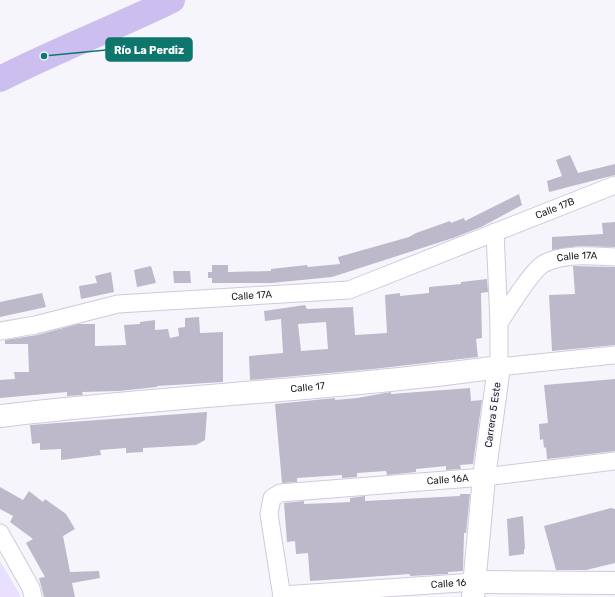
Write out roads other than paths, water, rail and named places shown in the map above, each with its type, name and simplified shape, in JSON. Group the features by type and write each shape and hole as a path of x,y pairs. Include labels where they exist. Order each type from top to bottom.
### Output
{"main road":[{"name":"Calle 17","path":"0,416 79,407 261,392 499,367"},
{"name":"Carrera 5 Este","path":"474,590 484,476 499,367"},
{"name":"Calle 16","path":"474,590 615,583"}],"street":[{"name":"Calle 17B","path":"495,232 615,185"},
{"name":"Carrera 5 Este","path":"495,232 499,323 499,367"},
{"name":"Calle 17A","path":"0,331 35,325 118,304 349,290 495,232"},
{"name":"Calle 17A","path":"499,323 521,290 544,263 572,256 615,257"},
{"name":"Calle 17","path":"499,367 615,355"},
{"name":"Calle 16A","path":"282,596 268,514 272,498 280,493 484,476 615,461"},
{"path":"0,533 31,588 32,597"},
{"name":"Calle 16","path":"282,596 474,590"}],"waterway":[{"path":"0,79 42,58 172,0"}],"place":[{"name":"Río La Perdiz","path":"44,56"}]}
